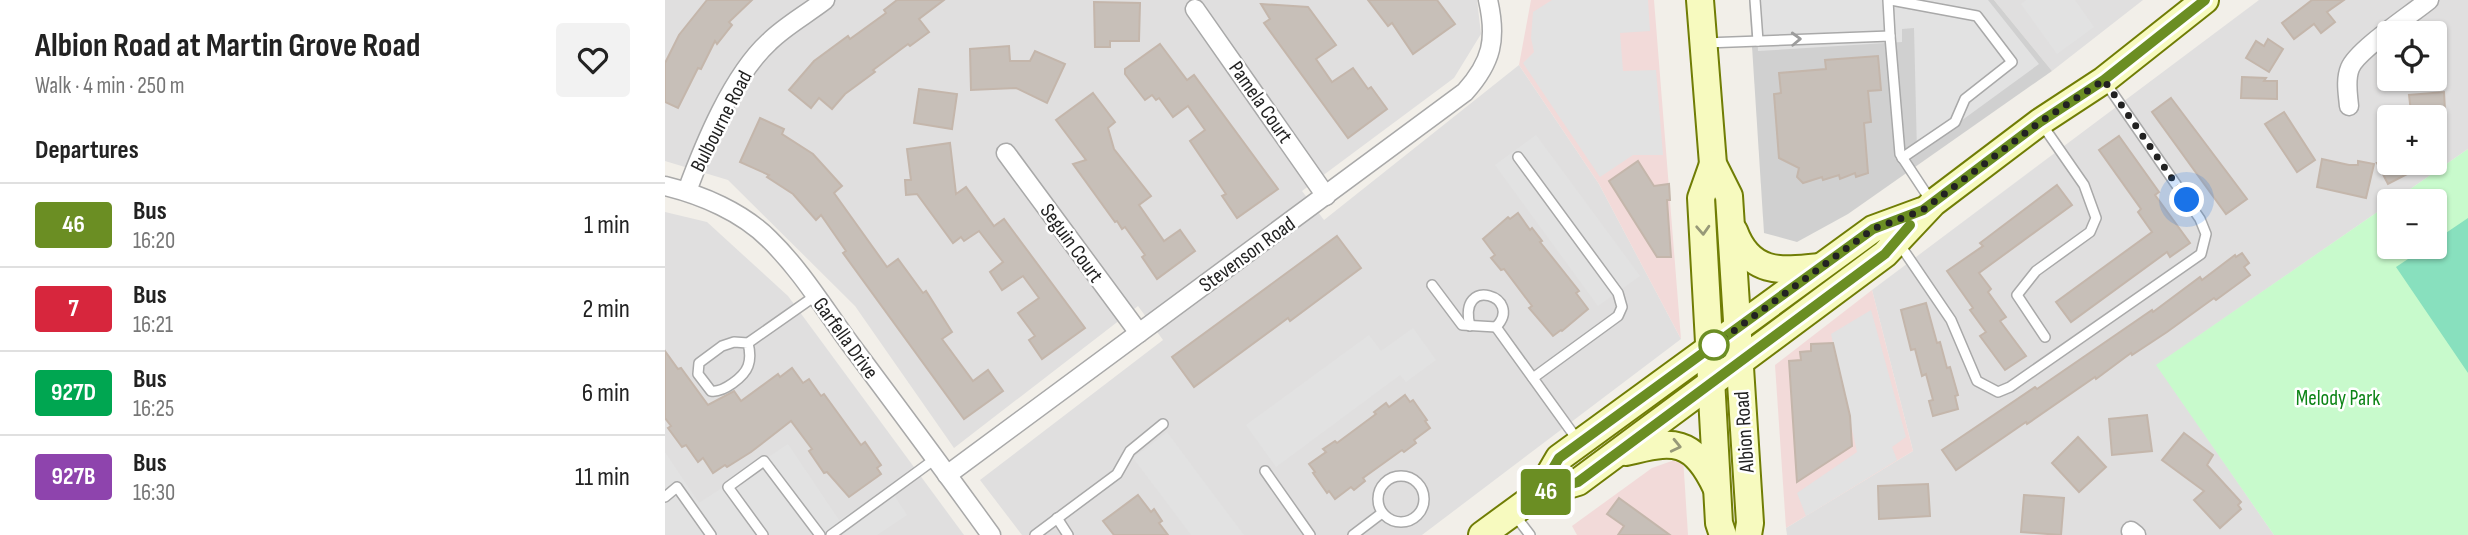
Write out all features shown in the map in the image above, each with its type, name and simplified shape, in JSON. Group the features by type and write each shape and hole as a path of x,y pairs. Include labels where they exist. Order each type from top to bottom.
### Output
{"main road":[{"name":"Albion Road","path":"1700,0 1713,164 1728,196 1731,223 1750,523 1748,535"},
{"path":"1482,535 1538,494 1578,482 1885,254 1928,206 2040,122 2104,80 2205,0"},
{"name":"Albion Road","path":"1713,164 1701,198 1719,523 1723,535"},
{"path":"1538,494 1559,458 1580,442 1873,229 1928,206"},
{"path":"1731,223 1742,248 1758,264 1783,270 1821,267"},
{"path":"1614,455 1662,443 1684,447 1702,461 1717,489"}],"street":[{"name":"Bulbourne Road","path":"687,191 725,105 743,72 769,42 825,0"},
{"name":"Stevenson Road","path":"947,475 1448,106 1478,78 1487,63 1491,49 1492,16 1488,0"},
{"path":"2349,106 2347,83 2350,66 2360,53 2429,0"},
{"name":"Pamela Court","path":"1195,9 1326,195"},
{"name":"Seguin Court","path":"1006,153 1139,334"},
{"name":"Garfella Drive","path":"665,186 687,191 727,210 768,238 815,296 991,535"}],"lane":[{"path":"1755,0 1758,41"},
{"path":"1902,158 1955,122 1965,99 2012,62 1977,16 1889,0 1902,158 1928,206"},
{"path":"1703,43 1890,36"},
{"path":"1898,240 1951,320 1977,381 1998,392 2010,387 2201,254 2206,234 2200,219 2104,80"},
{"path":"2040,122 2084,184 2096,218 2090,232 2036,271 2017,295 2045,337"},
{"path":"1518,157 1618,293 1622,307 1618,316 1533,378"},
{"path":"1431,285 1462,325 1496,327"},
{"path":"1470,326 1467,309 1469,303 1484,295 1495,297 1502,306 1502,318 1496,327"},
{"path":"748,343 750,353 746,371 723,390 711,391 698,374 699,363 722,346 734,342 748,343 815,296"},
{"path":"1496,327 1580,442"},
{"path":"1035,535 1117,474 1130,451 1163,424"},
{"path":"831,535 935,459"},
{"path":"763,535 727,487 764,461 820,535"},
{"path":"1265,471 1310,535"},
{"path":"1408,477 1420,486 1423,501 1417,515 1403,522 1395,521 1382,513 1378,498 1388,480 1408,477"},
{"path":"665,497 677,487 711,535"},
{"path":"1513,512 1530,535"},
{"path":"1353,535 1382,513"},
{"path":"1056,518 1068,535"}],"shaded area":[{"path":"665,0 1477,0 1481,34 1454,78 1302,191 1324,220 1519,65 1599,184 1681,339 1422,535 1022,535 980,480 1163,340 1138,306 954,448 855,306 728,180 665,161"},
{"path":"1531,0 1654,0 1681,339 1599,184 1519,65"},
{"path":"1552,0 1648,0 1650,31 1620,33 1623,71 1656,70 1663,155 1633,155 1600,177 1523,63 1534,52 1531,38 1533,12"},
{"path":"1749,0 1994,0 2052,71 1848,214 1797,242 1764,233"},
{"path":"1755,0 1988,0 2039,64 1917,153 1914,28 1902,29 1902,42 1758,51"},
{"path":"1994,0 2143,0 2052,71"},
{"path":"2026,0 2075,0 2094,27 2057,54 2021,4"},
{"path":"2259,0 2468,0 2468,149 2447,164 2447,105 2377,105 2377,175 2430,175 2410,189 2377,189 2377,212 2157,365 2274,535 1787,535 1786,528 1913,451 1872,290"},
{"path":"1536,135 1640,276 1598,306 1495,165"},
{"path":"665,212 707,222 788,296 964,535 665,535"},
{"path":"1872,290 1913,451 1786,528 1775,365"},
{"path":"1871,310 1906,437 1892,447 1897,460 1806,516 1797,493 1857,452 1831,334"},
{"path":"1413,328 1436,360 1406,382 1400,375 1276,467 1246,425 1369,335 1381,351"},
{"path":"1167,432 1244,535 1191,535 1133,458"},
{"path":"788,444 839,520 889,487 907,515 877,535 665,535 665,452 699,503"},
{"path":"1683,457 1688,535 1577,535 1572,526 1652,468"}],"green space":[{"name":"Melody Park","path":"2468,149 2468,535 2274,535 2156,365 2377,212 2377,259 2447,259 2447,189 2410,189 2430,175 2447,175 2447,164"},
{"path":"2468,218 2468,373 2396,267 2408,259 2447,259 2447,232"}],"building":[{"path":"707,0 752,0 729,22 732,25 717,44 715,41 678,108 665,102 665,63 679,35"},
{"path":"897,0 944,0 919,19 929,32 873,70 875,72 845,94 832,109 819,98 811,108 789,90 814,61 886,13 884,10"},
{"path":"1368,0 1437,0 1455,24 1413,54 1392,23 1388,26"},
{"path":"2312,0 2344,0 2327,12 2335,22 2321,33 2314,24 2294,39 2282,23"},
{"path":"1094,2 1140,3 1139,41 1110,41 1110,47 1095,47"},
{"path":"1261,4 1308,7 1336,45 1316,59 1332,82 1353,68 1387,109 1348,138 1264,23 1270,19"},
{"path":"2268,39 2283,49 2269,72 2246,58 2256,41 2264,46"},
{"path":"1160,44 1187,80 1194,75 1278,189 1237,218 1222,196 1226,194 1190,141 1205,130 1188,106 1173,117 1159,98 1156,100 1152,95 1145,100 1125,74 1125,69"},
{"path":"1009,46 1010,61 1030,61 1035,51 1065,64 1047,103 1016,88 971,90 970,49"},
{"path":"1878,56 1881,90 1868,91 1871,122 1864,123 1868,173 1856,177 1855,173 1840,179 1839,175 1823,180 1822,177 1803,183 1797,177 1799,168 1779,158 1774,94 1781,93 1779,73 1826,69 1825,60"},
{"path":"2242,77 2277,81 2277,99 2241,98"},
{"path":"919,89 957,94 952,129 914,123"},
{"path":"2444,92 2445,105 2410,105 2409,95"},
{"path":"1093,93 1115,122 1108,128 1114,149 1151,196 1139,205 1164,241 1180,230 1195,251 1157,279 1142,257 1145,255 1125,227 1122,229 1117,221 1115,222 1073,164 1086,160 1056,120"},
{"path":"2171,98 2247,199 2226,214 2152,112"},
{"path":"2284,112 2315,160 2297,172 2265,124"},
{"path":"760,118 784,129 782,134 813,154 842,186 834,193 887,267 898,259 923,293 926,291 952,332 942,339 973,381 988,370 1003,391 964,419 843,253 846,251 821,215 816,220 793,194 767,177 769,175 740,162"},
{"path":"2119,136 2159,192 2155,195 2190,243 2170,257 2167,252 2071,322 2056,302 2152,232 2138,212 2141,209 2099,150"},
{"path":"950,143 956,194 966,187 994,226 1004,219 1085,328 1042,359 1029,340 1035,336 1018,313 1039,298 1023,276 1002,290 990,272 1003,262 979,231 964,241 961,237 953,243 917,194 906,195 905,180 911,180 907,149"},
{"path":"2322,159 2349,165 2358,165 2358,161 2374,164 2366,198 2317,187"},
{"path":"1638,161 1654,186 1669,184 1670,200 1667,200 1671,257 1657,257 1609,181"},
{"path":"2383,175 2405,175 2388,184"},
{"path":"2057,185 2072,205 1979,273 1991,289 1988,292 2006,317 2000,321 2026,356 2005,370 1980,336 1986,332 1947,271 1983,246 1980,243"},
{"path":"1518,213 1579,291 1576,293 1588,309 1553,336 1529,308 1532,306 1504,269 1501,270 1491,258 1495,255 1483,239 1508,217 1510,219"},
{"path":"1337,236 1361,268 1194,387 1172,357"},
{"path":"2242,253 2249,263 2244,267 2250,275 1956,470 1942,450 2152,310 2153,312 2200,277 2202,280 2235,255 2236,257"},
{"path":"1926,303 1937,343 1940,342 1958,395 1955,396 1958,409 1933,416 1929,401 1933,400 1926,374 1922,376 1915,349 1911,350 1901,310"},
{"path":"1833,343 1850,416 1852,446 1797,482 1789,361 1801,360 1800,352 1811,351 1811,344"},
{"path":"665,351 708,405 734,391 741,401 778,374 780,377 792,368 803,383 809,379 821,396 824,394 861,445 865,442 881,465 877,468 881,474 849,497 827,472 824,473 809,451 812,449 791,421 751,452 713,473 703,458 698,462 686,445 682,447 668,428 671,426 665,418"},
{"path":"1405,395 1410,402 1413,400 1430,428 1404,452 1402,450 1363,478 1365,481 1354,490 1351,487 1335,499 1329,491 1327,493 1309,464 1326,452 1323,449 1335,441 1337,443 1376,414 1374,412 1386,403 1389,407"},
{"path":"2147,415 2152,451 2112,455 2109,419"},
{"path":"2184,433 2213,455 2207,465 2241,502 2238,505 2241,509 2220,528 2194,500 2204,491 2162,460"},
{"path":"2078,437 2106,467 2079,492 2052,463"},
{"path":"1928,484 1930,516 1879,519 1878,486"},
{"path":"1138,495 1151,512 1154,509 1162,521 1159,523 1168,535 1114,535 1103,521"},
{"path":"2024,495 2064,498 2061,535 2021,532"},
{"path":"1619,498 1670,535 1618,535 1624,526 1607,514"}],"bus line":[{"name":"46","path":"1910,225 1885,254 1578,482 1538,494 1559,458 1873,229 1923,210 2040,122 2104,80 2205,0"}],"route":[{"path":"1714,345 1709,349 1873,229 1923,210 2040,122 2104,80 2187,200"}]}
